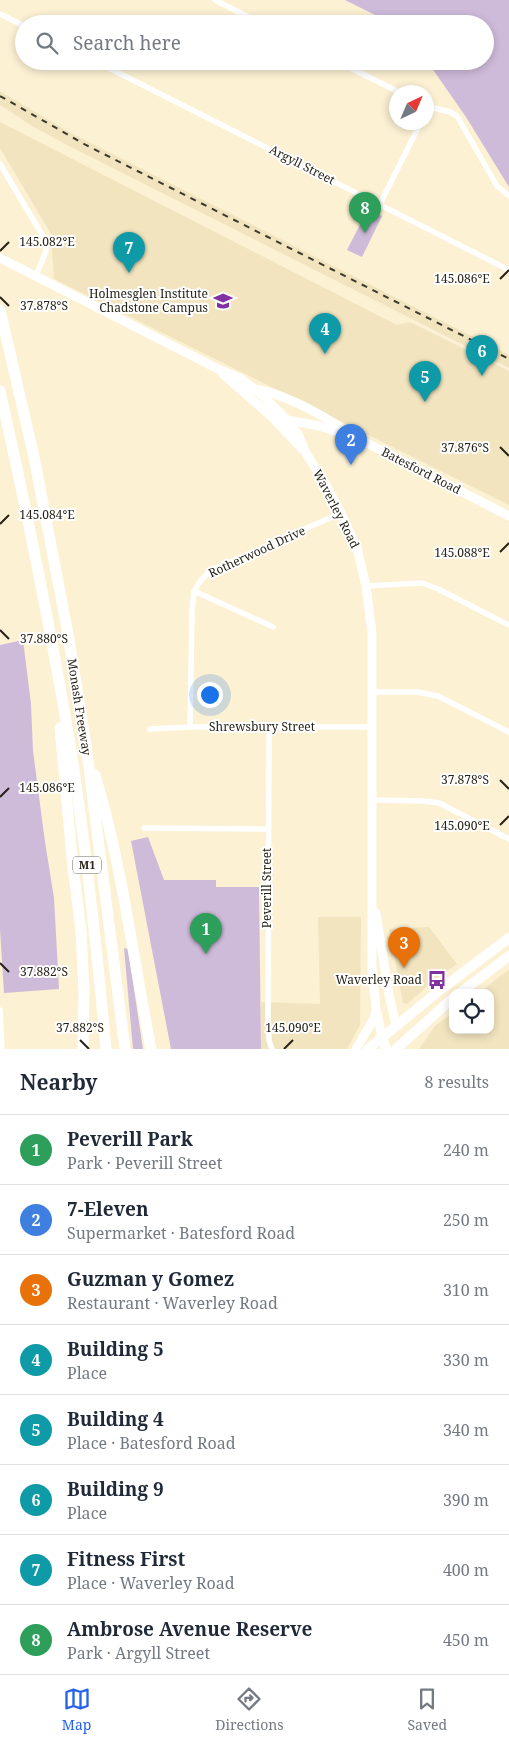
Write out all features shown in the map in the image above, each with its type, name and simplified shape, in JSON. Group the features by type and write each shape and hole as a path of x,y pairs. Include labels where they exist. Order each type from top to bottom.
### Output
{"highway":[{"name":"Monash Freeway","path":"0,310 32,447 86,745 125,1049"},
{"name":"Monash Freeway","path":"0,390 34,550 71,755 90,885 106,1049"},
{"path":"58,682 61,743 81,930 84,992 83,1049"},
{"path":"86,745 103,800 116,860 151,1049"},
{"path":"368,1049 440,990 509,938"},
{"path":"465,989 509,956"},
{"path":"400,1048 449,1002"},
{"name":"Waverley Road","path":"396,1025 400,1048"},
{"name":"Waverley Road","path":"382,1037 386,1049"}],"main road":[{"name":"Waverley Road","path":"0,258 220,370 240,378 287,420 298,434 306,453 341,513 357,548 366,586 372,633 372,968 376,1008 382,1037"},
{"name":"Waverley Road","path":"220,370 272,417 306,453"},
{"path":"254,389 276,394 357,438"},
{"name":"Batesford Road","path":"272,417 319,426 357,438 509,516"},
{"name":"Waverley Road","path":"372,896 379,928 388,995 396,1025"},
{"path":"356,1049 373,1020 376,1008"}],"street":[{"path":"215,0 244,15"},
{"path":"0,14 15,22"},
{"name":"Argyll Street","path":"113,70 509,270"},
{"path":"354,70 389,87"},
{"path":"434,109 450,112 457,116 496,186 509,196"},
{"path":"380,204 417,130"},
{"path":"0,164 44,238 46,251 36,276"},
{"name":"Rotherwood Drive","path":"194,591 201,580 210,572 341,513"},
{"path":"366,586 422,583 438,589 509,625"},
{"path":"190,727 194,591 273,628"},
{"path":"373,692 417,692 432,695 509,732"},
{"name":"Shrewsbury Street","path":"150,729 190,727 373,727"},
{"name":"Peverill Street","path":"269,727 267,829 268,1021 269,1040 272,1049"},
{"path":"373,800 424,801 439,804 509,839"},
{"path":"144,828 267,829"},
{"path":"0,1010 2,1049"}],"shaded area":[{"path":"345,0 509,0 509,187 466,117 433,70 494,70 494,15 375,15"},
{"path":"0,91 71,133 509,355 509,368 32,126 0,105"},
{"name":"Holmesglen Institute Chadstone Campus","path":"0,122 397,325 410,322 509,371 509,505 54,279 51,234 0,148"},
{"path":"368,209 382,216 362,257 347,250"},
{"path":"23,640 31,704 33,751 54,898 59,989 4,993 0,929 0,645"},
{"path":"148,837 164,880 216,880 216,887 259,887 261,1049 171,1049 131,841"},
{"path":"318,917 361,917 360,1025 347,1049 261,1049 261,1002 320,1004"},
{"path":"429,927 457,964 437,978 407,1004 403,1003 389,929"},
{"path":"124,948 128,949 143,1049 133,1049"},
{"path":"509,969 509,1049 419,1049 435,1026 449,1016 449,1034 494,1034 494,989 484,989"}],"railway":[{"path":"0,96 86,145 509,359"}],"place":[{"name":"Ambrose Avenue Reserve","path":"365,233"},
{"name":"Fitness First","path":"129,273"},
{"name":"Holmesglen Institute Chadstone Campus","path":"223,301"},
{"name":"Building 5","path":"325,354"},
{"name":"Building 9","path":"482,376"},
{"name":"Building 4","path":"425,402"},
{"name":"7-Eleven","path":"351,465"},
{"name":"Peverill Park","path":"206,954"},
{"name":"Guzman y Gomez","path":"404,968"},
{"name":"Waverley Road","path":"437,980"}]}
